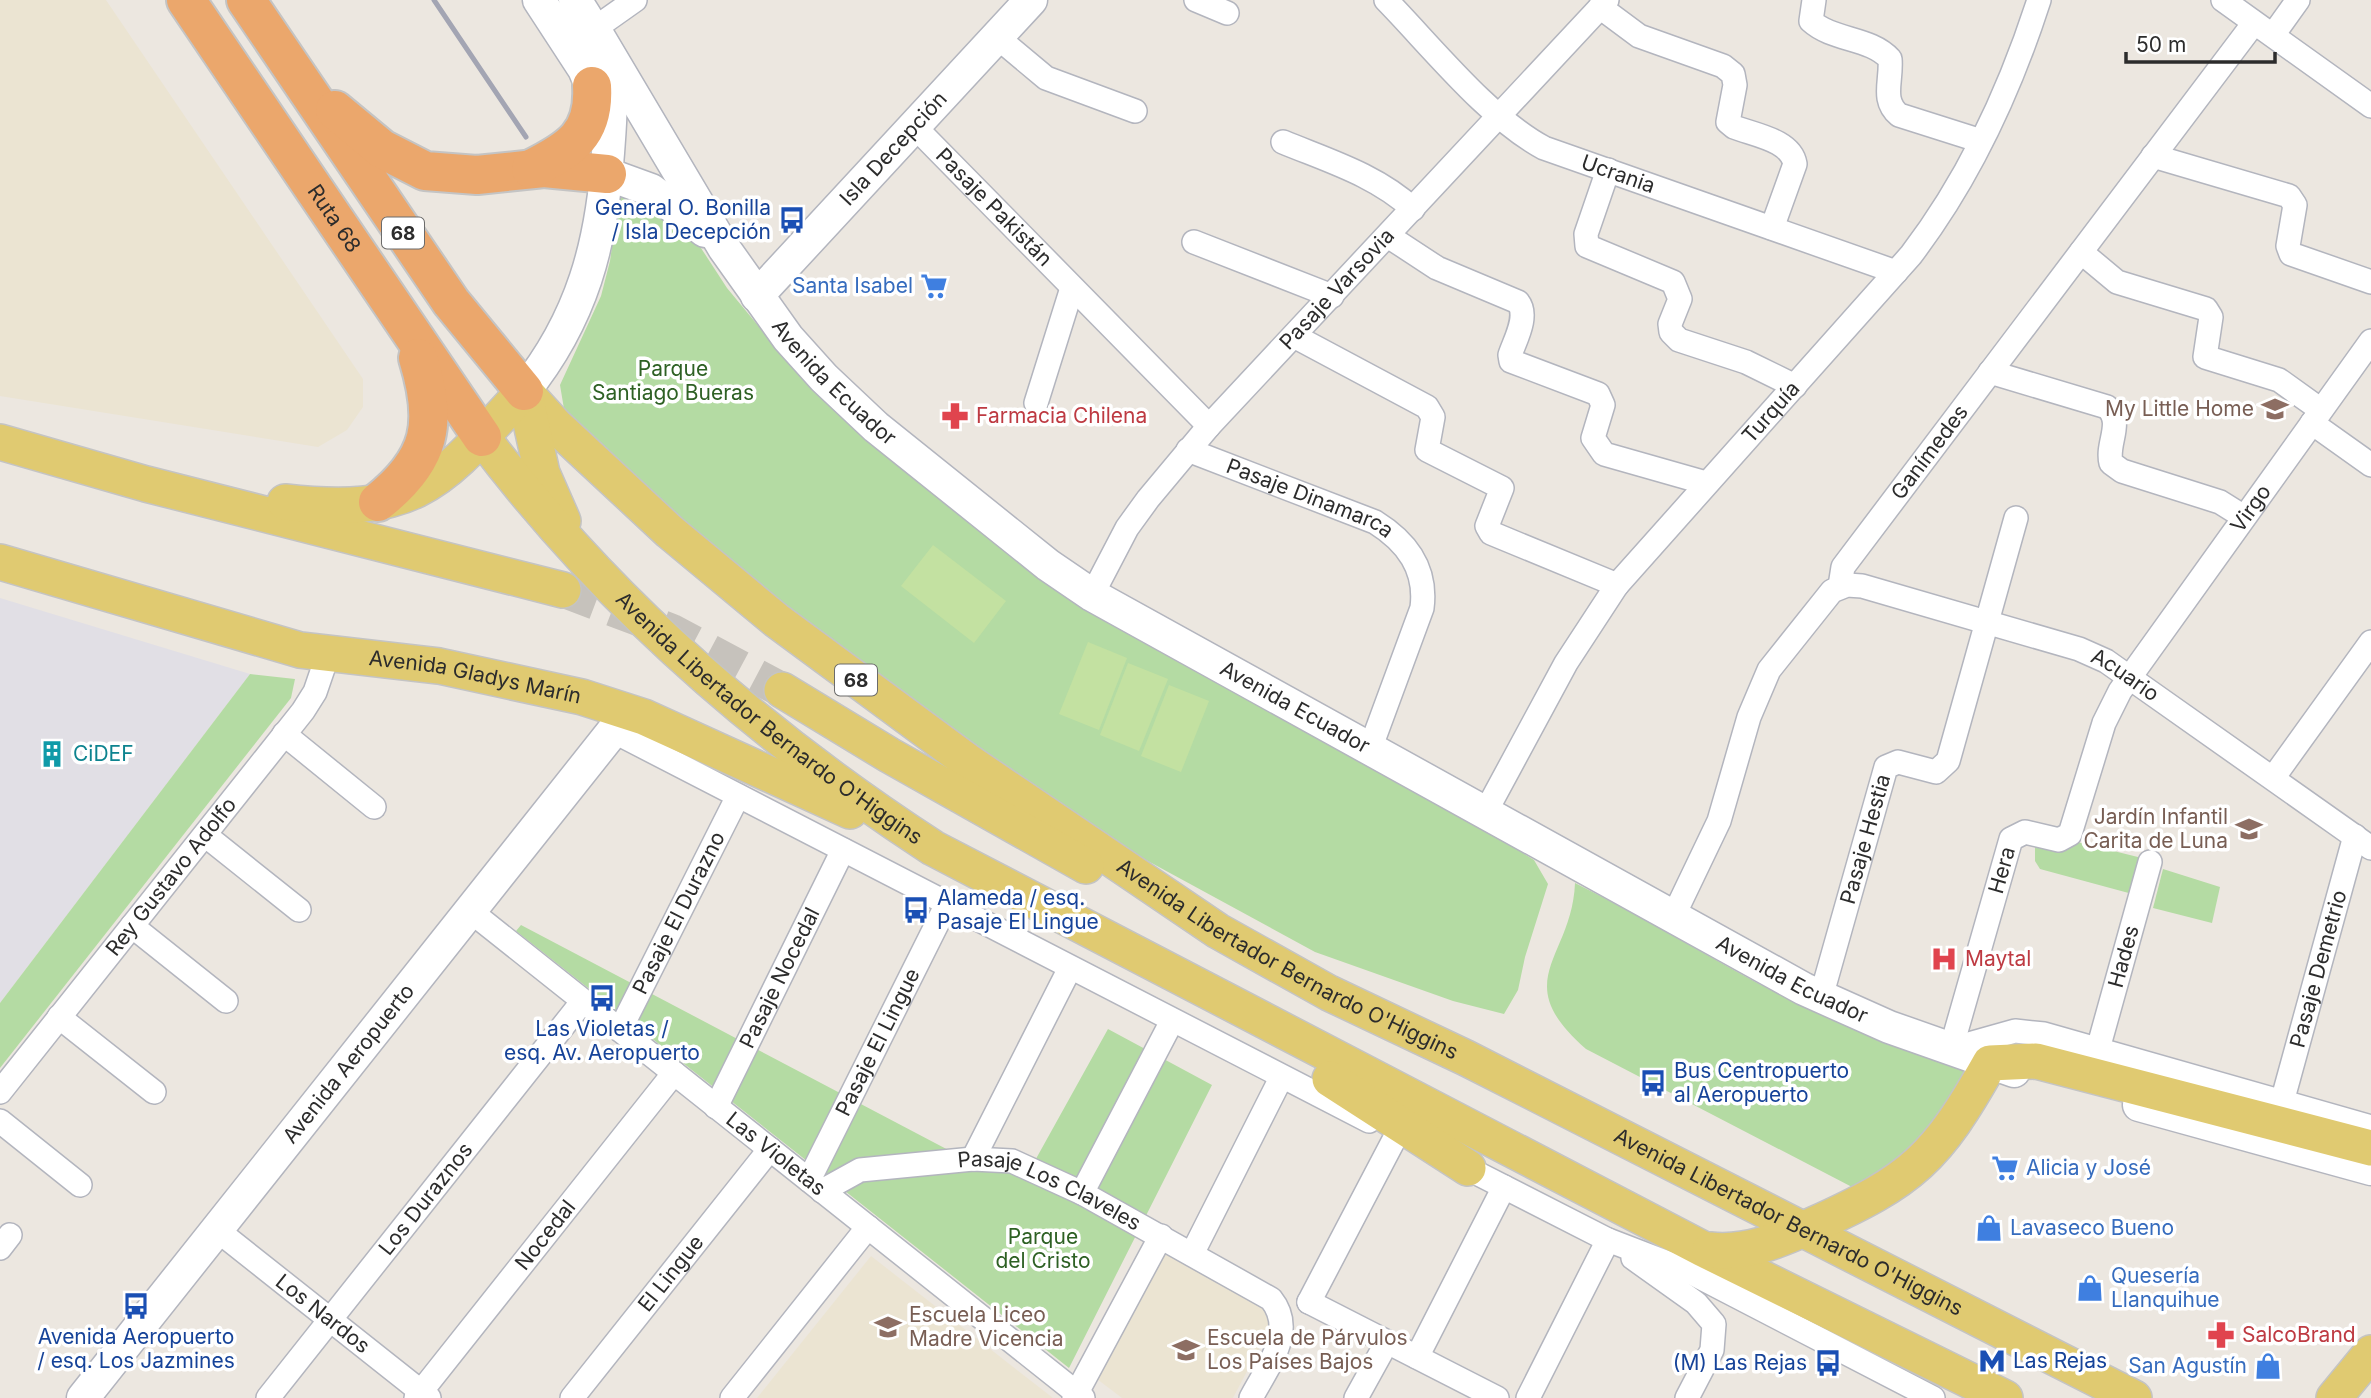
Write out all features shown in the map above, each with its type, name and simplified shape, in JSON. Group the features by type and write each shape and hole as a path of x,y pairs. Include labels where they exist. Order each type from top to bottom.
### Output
{"highway":[{"name":"Ruta 68","path":"187,0 411,336 482,437"},
{"name":"68","path":"246,0 451,302 524,391"},
{"path":"291,67 366,137 411,166 439,174 459,175 573,169 608,159"},
{"path":"530,170 564,151 583,132 592,111 592,86"},
{"path":"378,502 413,468 427,437 428,398 411,336"}],"main road":[{"path":"539,0 575,52 592,86 608,159"},
{"path":"194,497 222,496 333,505 378,502 405,496 437,480 482,437 524,391 559,344 582,295 596,242 608,159 610,86 607,67 594,29 575,0"},
{"name":"Isla Decepción","path":"757,296 997,37 1018,3"},
{"name":"Avenida Ecuador","path":"594,29 724,248 757,296 815,368 876,427 1048,565 1092,596 1821,997 1990,1063 2371,1169"},
{"name":"Avenida Ecuador","path":"608,159 634,182 670,201 724,248"},
{"path":"524,391 536,454 549,494 593,568"},
{"name":"Avenida Libertador Bernardo O'Higgins","path":"524,391 555,425 670,533 776,620 970,763 1218,932 1329,993 1466,1058 2134,1398"},
{"name":"Avenida Libertador Bernardo O'Higgins","path":"482,437 528,497 678,654 764,728 825,775 933,848 1703,1249 2005,1398"},
{"path":"0,442 194,497 563,590"},
{"name":"Avenida Gladys Marín","path":"0,562 256,639 328,654 439,666 582,697 644,718 933,848"},
{"path":"490,676 553,701 613,731"},
{"path":"782,690 993,815 1144,897 1218,932"},
{"name":"Avenida Aeropuerto","path":"83,1398 613,731"},
{"path":"1161,968 1251,1032 1468,1168"},
{"name":"Avenida Ecuador","path":"1990,1063 2036,1060 2371,1148"},
{"path":"1703,1249 1754,1248 1803,1230 1867,1201 1910,1174 1953,1126 1990,1063"},
{"path":"2334,1398 2371,1353"}],"street":[{"path":"594,29 635,0"},
{"path":"1196,0 1227,13"},
{"name":"Ucrania","path":"1386,0 1499,116 1519,133 1544,148 1896,272"},
{"path":"1814,0 1811,21 1820,29 1881,50 1890,60 1887,98 1890,108 1899,115 1981,141"},
{"name":"Turquía","path":"1485,813 1566,663 1617,585 1896,272 1942,212 1981,141 2021,52 2039,0"},
{"path":"2223,0 2371,106"},
{"name":"Ganímedes","path":"1673,917 1719,821 1749,717 1762,683 1825,597 1840,586 1843,566 2153,156 2263,29 2298,0"},
{"path":"1604,3 1639,36 1723,66 1733,74 1735,85 1728,122 1734,127 1785,146 1793,153 1795,164 1772,228"},
{"name":"Pasaje Varsovia","path":"1092,596 1127,528 1188,450 1604,3"},
{"path":"997,37 1046,78 1135,111"},
{"name":"Pasaje Pakistán","path":"914,127 1209,426"},
{"path":"1283,142 1372,179 1395,192 1413,209"},
{"path":"2153,156 2289,196 2295,205 2288,246 2291,254 2371,282"},
{"path":"1608,170 1586,234 1587,246 1674,282 1680,299 1670,324 1671,332 1679,340 1746,362 1794,386"},
{"path":"1388,236 1437,268 1518,302 1523,308 1523,316 1510,355 1511,361 1598,394 1603,405 1592,438 1604,454 1706,483"},
{"path":"1194,242 1332,296"},
{"path":"2081,252 2117,282 2206,309 2211,317 2205,357 2278,380 2371,465"},
{"path":"1036,403 1072,288"},
{"path":"1294,336 1432,411 1427,450 1502,488 1487,526 1490,533 1617,585"},
{"name":"Virgo","path":"2131,676 2371,341"},
{"path":"1990,372 2107,407 2114,413 2116,422 2108,451 2111,463 2122,471 2220,502 2244,517"},
{"name":"Pasaje Dinamarca","path":"1188,450 1375,522 1399,540 1418,567 1423,587 1422,608 1370,749"},
{"path":"1987,622 2016,518"},
{"name":"Acuario","path":"1840,586 1861,586 2078,649 2131,676 2363,842"},
{"name":"Pasaje Hestia","path":"1821,997 1883,772 1893,762 1936,772 1945,766 1987,622"},
{"name":"Rey Gustavo Adolfo","path":"0,1092 311,700 328,654"},
{"path":"2273,778 2368,654"},
{"name":"Hera","path":"1951,1049 2011,839 2025,832 2059,840 2070,834 2104,723 2131,676"},
{"path":"613,731 1281,1078 1468,1168 1608,1240 1686,1270 1933,1398"},
{"path":"284,734 374,807"},
{"name":"Pasaje El Durazno","path":"620,1030 738,796"},
{"path":"205,835 299,910"},
{"name":"Pasaje Demetrio","path":"2282,1102 2363,842"},
{"name":"Pasaje Nocedal","path":"716,1107 843,850"},
{"name":"Hades","path":"2098,1049 2150,862"},
{"name":"Pasaje El Lingue","path":"815,1185 947,904"},
{"name":"Las Violetas","path":"469,910 1078,1397"},
{"path":"132,926 226,1001"},
{"path":"974,1159 1070,968"},
{"name":"Los Duraznos","path":"268,1398 583,1000"},
{"path":"59,1017 155,1092"},
{"path":"1082,1193 1171,1021"},
{"path":"1951,1049 2006,1033 2027,1031 2371,1127"},
{"name":"Nocedal","path":"422,1396 674,1073"},
{"path":"1192,1254 1281,1078"},
{"path":"0,1121 80,1185"},
{"path":"1251,1398 1280,1340 1281,1315 1309,1302 1397,1135"},
{"name":"El Lingue","path":"572,1398 770,1149"},
{"name":"Pasaje Los Claveles","path":"815,1185 860,1170 974,1159 1012,1161 1082,1193 1261,1292 1281,1315"},
{"path":"1417,1357 1504,1187"},
{"path":"732,1398 868,1227"},
{"name":"Los Nardos","path":"217,1230 422,1396"},
{"path":"1078,1397 1161,1236"},
{"path":"1528,1398 1608,1240"},
{"path":"1608,1240 1696,1303 1714,1324 1712,1350 1687,1398"},
{"path":"1309,1302 1497,1398"},
{"path":"1356,1398 1387,1342"}],"shaded area":[{"path":"0,0 106,0 363,379 363,407 347,430 318,447 0,396"},
{"path":"0,598 250,674 0,1003"},
{"name":"Escuela de Párvulos Los Países Bajos","path":"1163,1253 1271,1310 1274,1320 1233,1398 1122,1398 1097,1379"},
{"name":"Escuela Liceo Madre Vicencia","path":"871,1256 1053,1398 757,1398"}],"green space":[{"name":"Parque Santiago Bueras","path":"619,196 632,196 699,245 727,288 784,357 866,438 1534,860 1548,884 1525,957 1518,990 1504,1014 1453,1001 1315,952 1089,829 814,637 590,441 564,409 560,385 601,296 610,261"},
{"path":"933,545 1006,601 974,643 901,586"},
{"path":"1088,642 1127,658 1099,730 1059,714"},
{"path":"1128,663 1168,679 1139,751 1100,735"},
{"path":"250,674 295,679 291,698 0,1068 0,1003"},
{"path":"1169,685 1209,701 1181,772 1141,756"},
{"path":"2057,837 2146,859 2136,895 2040,869 2035,861 2035,846"},
{"path":"2163,869 2220,887 2212,923 2153,908"},
{"path":"1575,883 1810,1010 1876,1038 1967,1071 1965,1085 1908,1157 1852,1187 1586,1049 1563,1025 1551,1005 1547,986 1550,969 1571,909"},
{"name":"Parque del Cristo","path":"521,925 954,1153 1027,1175 1108,1029 1212,1085 1069,1368 516,931"}],"tunnel":[{"path":"563,590 671,631 782,690"}],"railway":[{"path":"434,0 526,137"}],"place":[{"name":"General O. Bonilla / Isla Decepción","path":"792,220"},
{"name":"Santa Isabel","path":"934,286"},
{"name":"My Little Home","path":"2275,409"},
{"name":"Farmacia Chilena","path":"955,416"},
{"name":"CiDEF","path":"52,754"},
{"name":"Jardín Infantil Carita de Luna","path":"2249,829"},
{"name":"Alameda / esq. Pasaje El Lingue","path":"916,910"},
{"name":"Maytal","path":"1944,959"},
{"name":"Las Violetas / esq. Av. Aeropuerto","path":"602,998"},
{"name":"Bus Centropuerto al Aeropuerto","path":"1653,1083"},
{"name":"Alicia y José","path":"2005,1168"},
{"name":"Lavaseco Bueno","path":"1989,1228"},
{"name":"Quesería Llanquihue","path":"2090,1288"},
{"name":"Avenida Aeropuerto / esq. Los Jazmines","path":"136,1306"},
{"name":"Escuela Liceo Madre Vicencia","path":"888,1327"},
{"name":"SalcoBrand","path":"2221,1335"},
{"name":"Escuela de Párvulos Los Países Bajos","path":"1186,1350"},
{"name":"Las Rejas","path":"1992,1361"},
{"name":"(M) Las Rejas","path":"1828,1363"},
{"name":"San Agustín","path":"2268,1366"}]}
